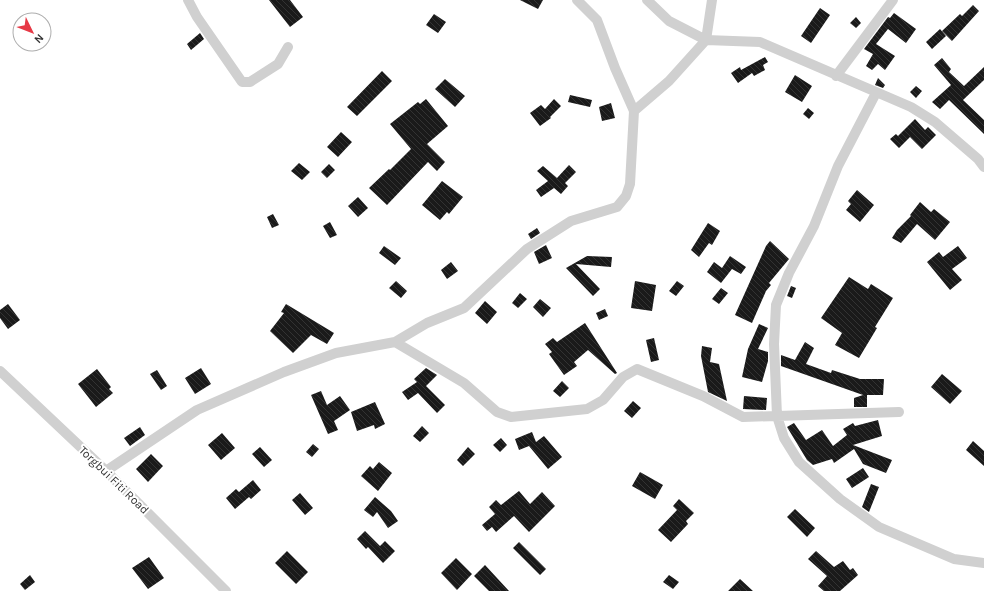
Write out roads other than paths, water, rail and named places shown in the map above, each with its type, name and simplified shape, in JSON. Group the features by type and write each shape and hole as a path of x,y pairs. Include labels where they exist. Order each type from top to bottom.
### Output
{"street":[{"path":"188,0 197,17 242,82 250,82 278,64 288,47"},
{"path":"106,471 198,410 284,372 336,353 396,342 427,323 464,308 527,249 571,221 617,207 626,196 630,184 634,111 615,68 597,20 576,0"},
{"path":"647,0 669,21 706,40 760,42 911,107 935,122 984,166"},
{"path":"634,111 669,81 706,40 712,0"},
{"path":"836,76 893,0"},
{"path":"876,93 838,166 814,226 788,272 776,305 774,344 777,416 784,438 798,462 840,499 879,527 954,559 984,563"},
{"path":"396,342 464,383 496,412 511,417 587,409 603,400 623,377 637,369 703,396 743,417 899,412"},
{"name":"Torgbui Fiti Road","path":"0,371 106,471 226,591"}]}
